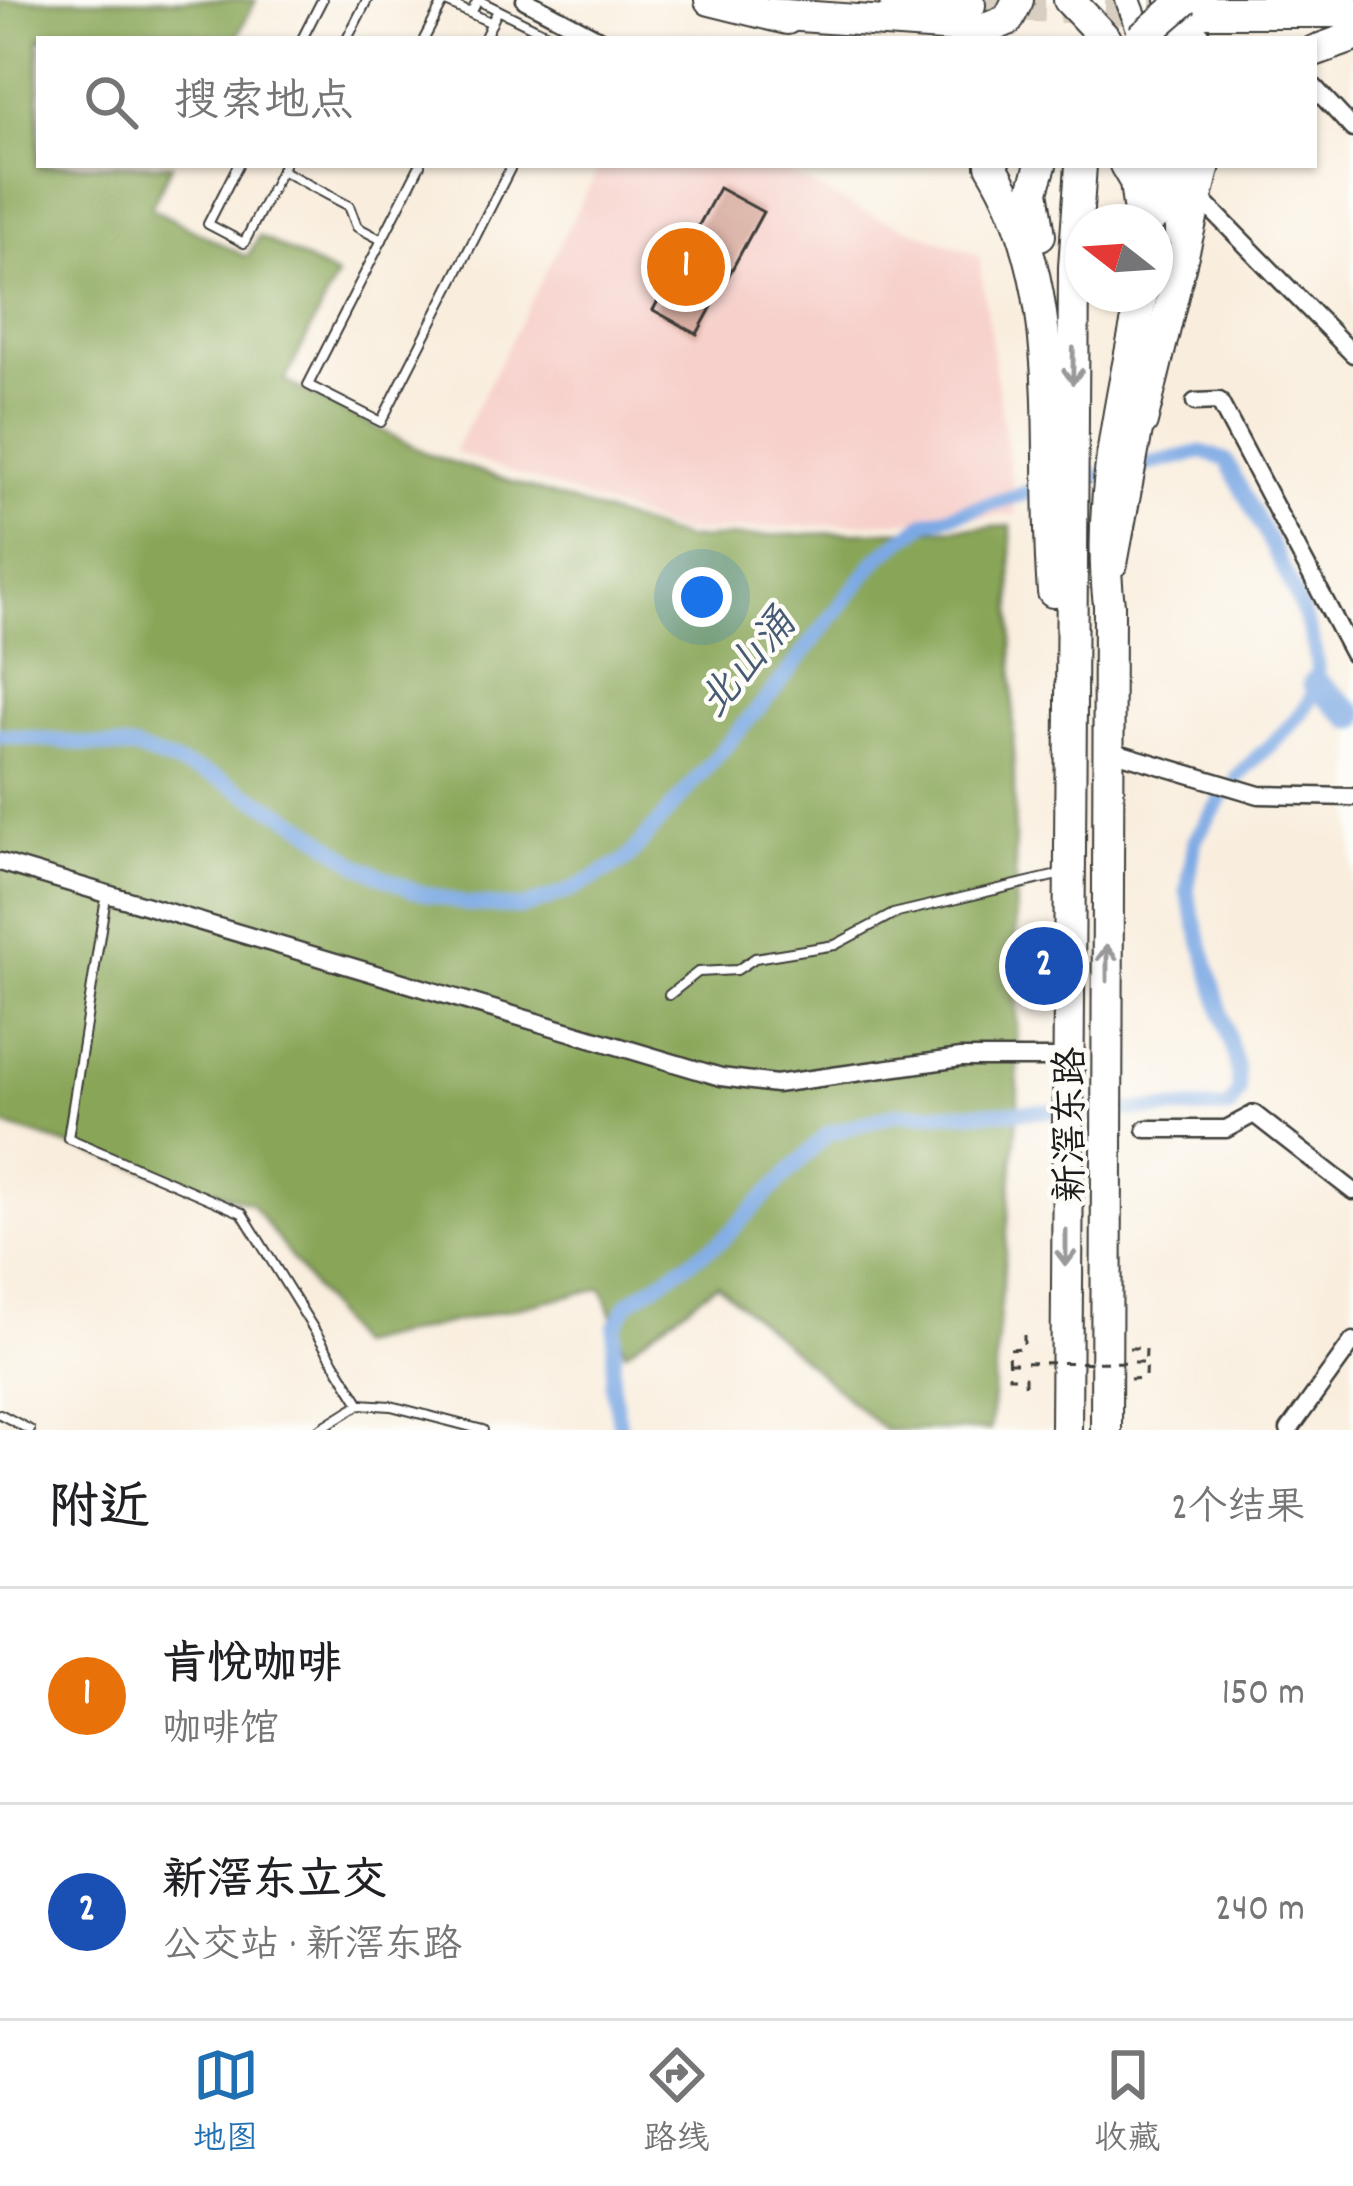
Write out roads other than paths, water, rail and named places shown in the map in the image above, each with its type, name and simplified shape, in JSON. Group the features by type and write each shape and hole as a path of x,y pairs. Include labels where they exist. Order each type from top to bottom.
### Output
{"highway":[{"path":"710,0 772,14 835,36"},
{"path":"895,0 970,5"},
{"path":"772,14 985,28 1008,20 1018,0"},
{"path":"1070,0 1103,36"},
{"path":"1147,36 1187,13 1353,12"},
{"path":"992,168 1028,241 1042,299"},
{"path":"1040,168 1033,204 1041,245 1047,520 1070,790"},
{"name":"新滘东路","path":"1066,1430 1074,267 1081,168"},
{"path":"1127,168 1135,182 1138,204"},
{"path":"1153,168 1153,204"},
{"path":"1130,424 1200,179"},
{"path":"1130,424 1140,312"},
{"name":"新滘东路","path":"1106,1430 1109,604 1102,553 1130,424"}],"street":[{"path":"525,0 593,36"},
{"path":"1128,0 1141,36"},
{"path":"1317,90 1353,129"},
{"path":"1130,424 1175,244 1180,168"},
{"path":"1200,179 1353,354"},
{"path":"1195,402 1219,401 1352,649"},
{"path":"1108,750 1259,795 1353,797"},
{"path":"0,862 721,1077 776,1084 961,1058 1067,1070"},
{"path":"1146,1129 1226,1129 1254,1114 1353,1190"},
{"path":"1289,1430 1353,1341"}],"lane":[{"path":"304,36 322,0"},
{"path":"349,36 367,0"},
{"path":"471,13 478,0 550,36"},
{"path":"426,36 444,1 492,23"},
{"path":"486,36 498,10"},
{"path":"236,168 208,224 244,243 283,168 349,206 357,226 382,240"},
{"path":"418,168 308,385 381,422 510,168"},
{"path":"669,995 698,973 737,970 754,958 835,945 893,914 1069,873"},
{"path":"106,896 68,1138 242,1213 360,1404"},
{"path":"318,1430 360,1404 391,1406 483,1430"},
{"path":"0,1414 30,1430"}],"waterway":[{"name":"北山涌","path":"1073,481 1202,452 1226,460 1299,604 1317,662 1316,685 1303,710 1237,778"},
{"name":"北山涌","path":"0,735 135,749 218,778 300,823 360,866 412,890 466,904 522,908 572,890 626,860 770,695 879,557 925,523 1049,486"},
{"path":"1316,684 1353,716"},
{"name":"北山涌","path":"621,1430 612,1385 615,1326 628,1303 722,1240 827,1134 894,1114 1229,1108 1239,1091 1236,1063 1187,892 1195,840 1226,791"}],"tunnel":[{"path":"970,5 1192,12"}],"place":[{"name":"肯悦咖啡","path":"686,267"},
{"name":"新滘东立交","path":"1044,966"}]}
